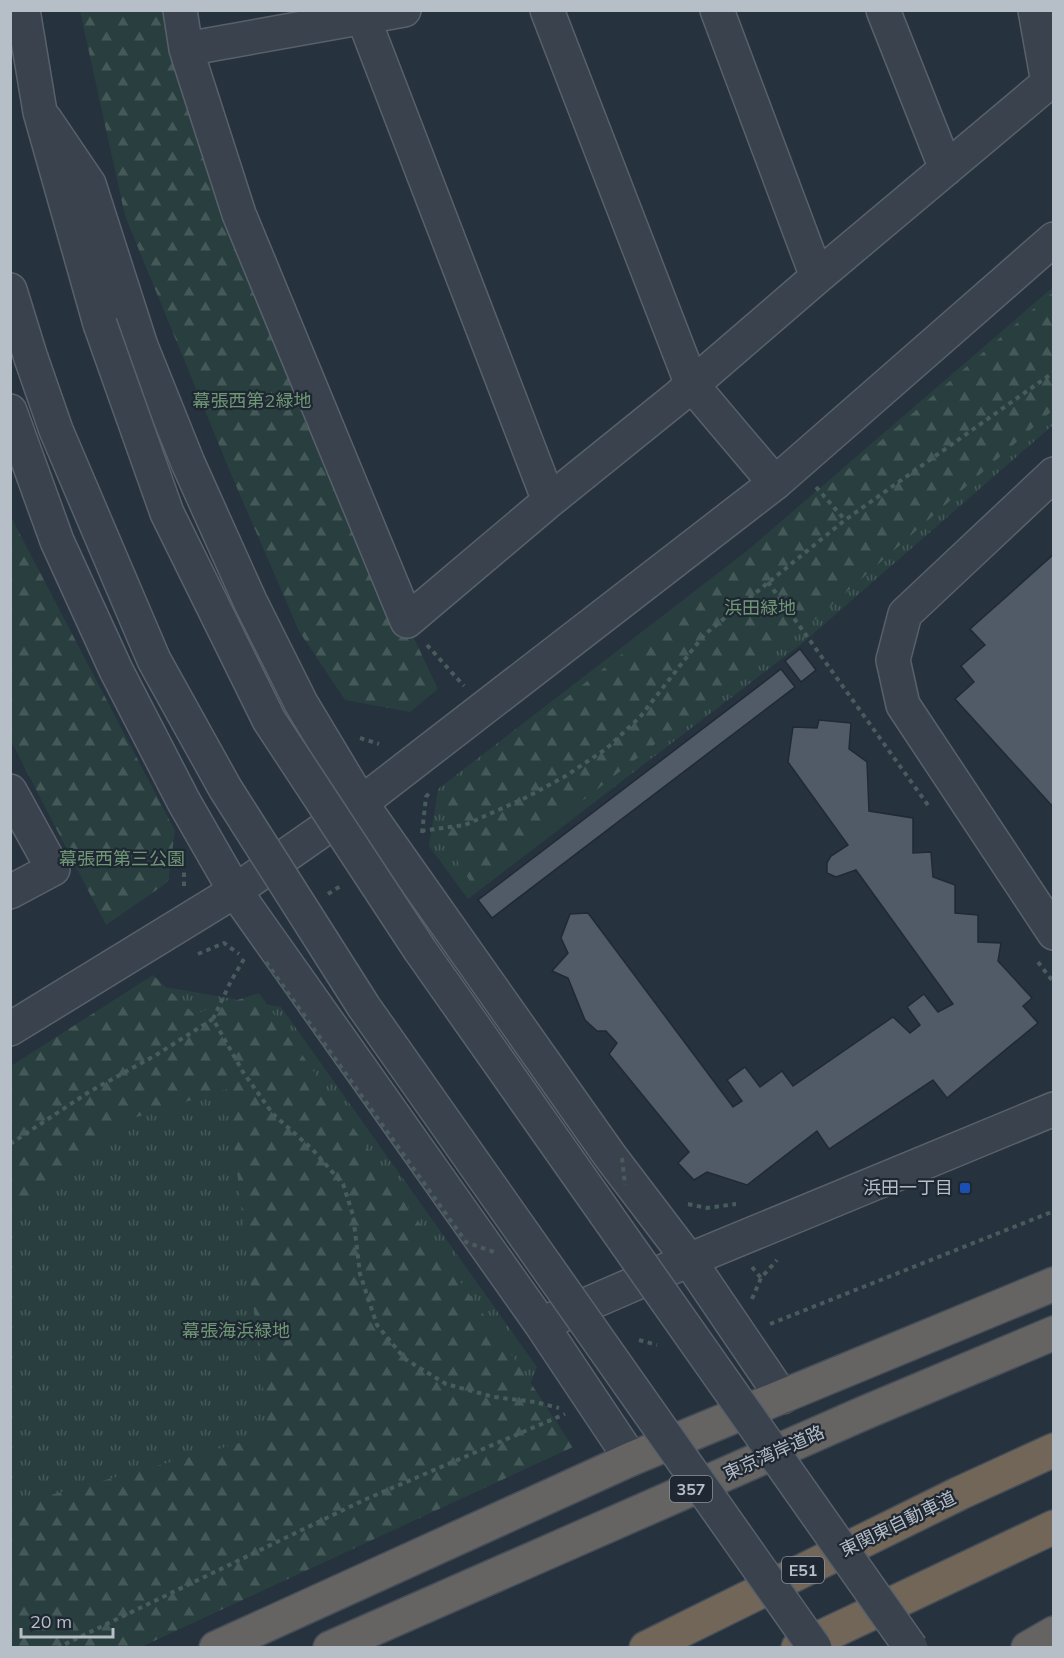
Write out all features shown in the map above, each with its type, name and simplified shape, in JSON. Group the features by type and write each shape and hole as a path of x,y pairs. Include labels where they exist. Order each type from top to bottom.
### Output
{"highway":[{"path":"216,1647 630,1459 1053,1284"},
{"name":"東京湾岸道路","path":"330,1647 864,1413 1053,1333"},
{"name":"東関東自動車道","path":"631,1647 657,1641 1053,1450"},
{"path":"798,1647 1053,1527"},
{"path":"1028,1647 1053,1633"}],"street":[{"path":"23,10 40,112 100,324 167,513 269,720 427,960 911,1647"},
{"path":"180,10 186,49 239,214 407,621 1048,83 1035,10"},
{"path":"186,49 404,10"},
{"path":"547,10 692,384 775,483"},
{"path":"717,10 817,277"},
{"path":"883,10 946,169"},
{"path":"363,17 549,501"},
{"path":"40,112 89,184 141,346 188,463 250,600 301,704 361,803 610,1156 689,1260 782,1397"},
{"path":"10,1029 235,891 361,803 775,483 1053,238"},
{"path":"10,290 56,430 154,660 225,788 364,1006 815,1647"},
{"path":"10,411 57,541 116,670 184,802 235,891 541,1324 630,1459"},
{"path":"1053,474 905,614 893,660 903,705 1053,933"},
{"path":"10,791 53,869 10,892"},
{"path":"541,1324 1053,1109"}],"path":[{"path":"413,837 422,831 465,825 525,798 564,777 606,749 640,717 704,635 845,520 1053,372"},
{"path":"813,485 845,520"},
{"path":"768,582 814,645"},
{"path":"407,621 467,690"},
{"path":"421,842 426,797 432,789"},
{"path":"10,1144 89,1092 156,1055 213,1019 244,958"},
{"path":"266,962 466,1242 506,1257"},
{"path":"57,1647 364,1500 572,1412 535,1402 494,1397 446,1384 405,1359 377,1325 360,1274 353,1215 343,1184 313,1150 273,1114 243,1072 213,1019"},
{"path":"681,1200 689,1205 707,1208 744,1203"},
{"path":"763,1327 1053,1211"},
{"path":"752,1306 760,1278 778,1258"},
{"path":"630,1338 661,1346"}],"green space":[{"name":"幕張西第2緑地","path":"80,11 168,11 318,435 438,689 410,712 345,700 299,631 231,474 125,216"},
{"name":"浜田緑地","path":"1053,287 1053,425 805,641 468,899 429,846 438,789 748,550"},
{"name":"浜田緑地","path":"1053,292 1053,410 817,618 473,886 443,838 447,791 751,553"},
{"name":"幕張西第三公園","path":"11,517 175,831 168,882 106,925 11,741"},
{"name":"幕張海浜緑地","path":"153,975 194,1014 259,993 520,1367 573,1447 141,1647 11,1647 11,1506 269,1435 227,1089 124,1121 11,1220 11,1066"},
{"name":"幕張海浜緑地","path":"165,987 281,1007 537,1367 514,1423 11,1647 10,1077"}],"building":[{"path":"1054,554 1054,808 955,699 974,682 961,666 985,645 970,629"},
{"path":"800,649 816,670 801,682 785,661"},
{"path":"781,669 795,687 492,918 478,900"},
{"path":"819,720 851,723 849,749 867,762 869,811 913,818 913,853 931,852 933,877 955,885 955,913 978,915 978,942 1001,943 998,961 1032,998 1023,1006 1038,1023 947,1098 933,1080 829,1149 817,1131 747,1185 707,1172 694,1180 678,1163 689,1152 609,1054 617,1043 606,1031 597,1031 585,1020 568,978 552,971 568,953 561,938 570,914 588,913 733,1107 742,1101 727,1080 745,1067 760,1087 782,1071 793,1086 893,1017 910,1033 920,1025 907,1007 924,994 938,1012 953,1004 856,870 836,877 827,873 827,863 831,856 848,845 788,762 793,727 817,728"}],"place":[{"name":"浜田一丁目","path":"965,1188"}]}
